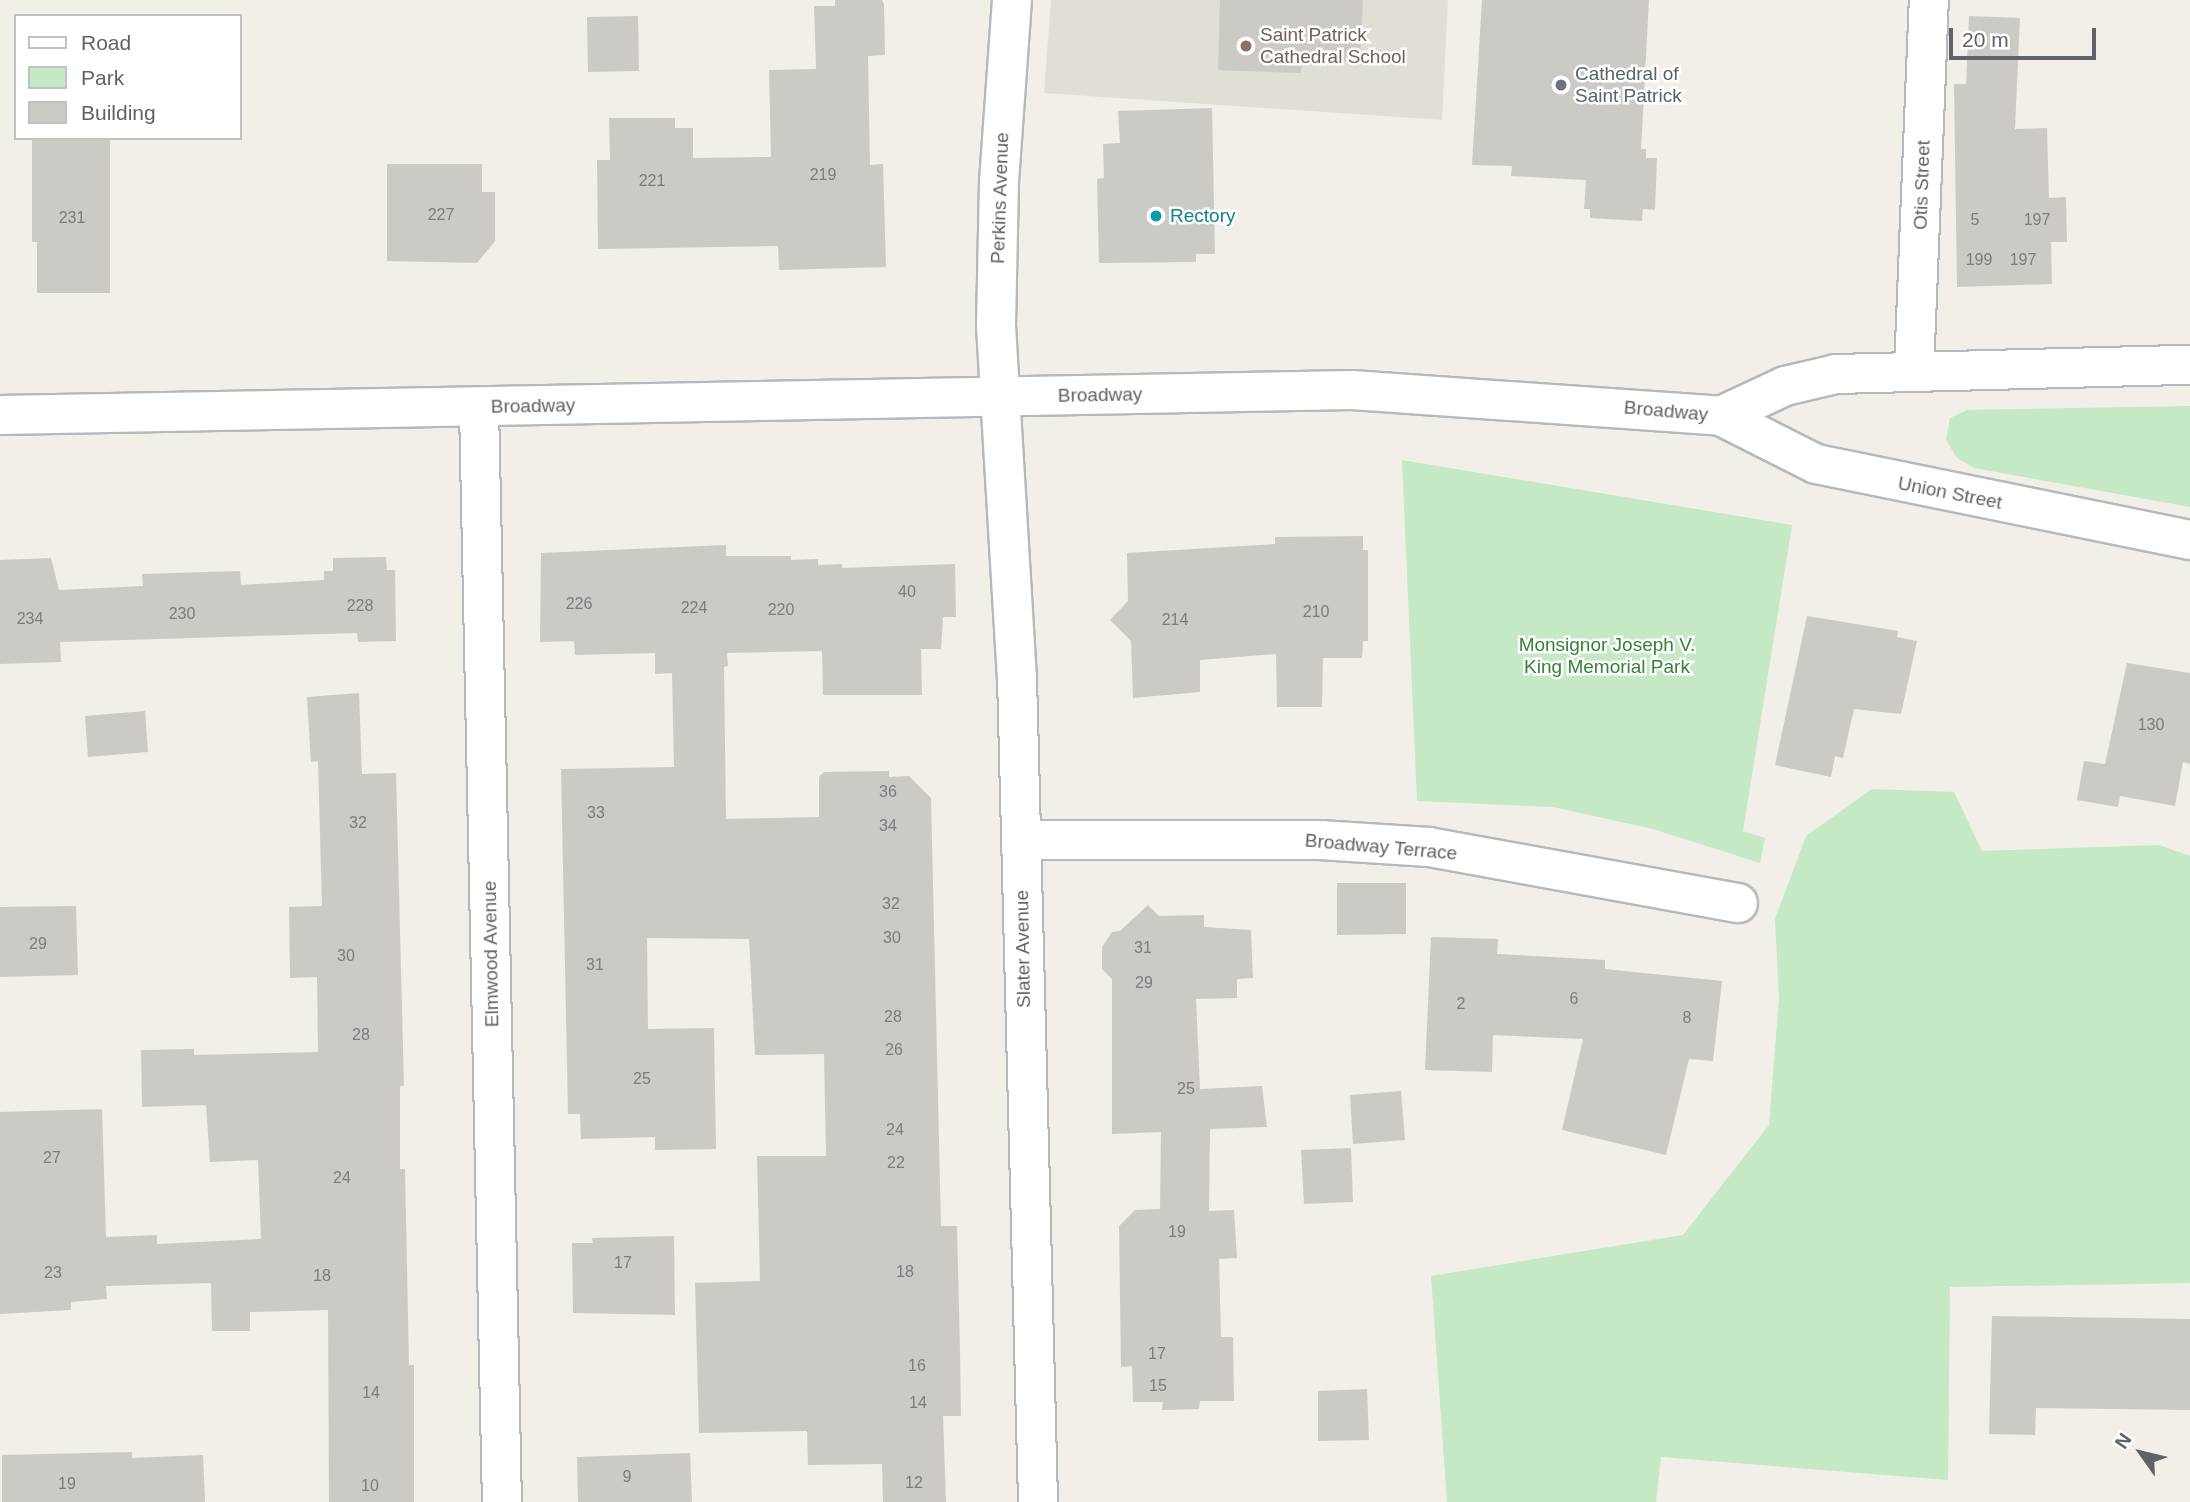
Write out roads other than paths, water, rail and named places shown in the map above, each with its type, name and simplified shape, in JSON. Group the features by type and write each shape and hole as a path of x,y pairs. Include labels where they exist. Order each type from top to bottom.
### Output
{"street":[{"name":"Perkins Avenue","path":"1000,397 997,244 1012,0"},
{"name":"Otis Street","path":"1914,370 1929,0"},
{"name":"Broadway","path":"0,415 1352,390 1721,416 1814,378 1914,370 2190,365"},
{"name":"Slater Avenue","path":"1000,397 1014,604 1038,1502"},
{"name":"Elmwood Avenue","path":"479,407 502,1502"},
{"name":"Union Street","path":"1721,416 1816,464 2190,540"},
{"name":"Broadway Terrace","path":"1021,841 1320,839 1429,847 1738,903"}],"place":[{"name":"Saint Patrick Cathedral School","path":"1246,46"},
{"name":"Cathedral of Saint Patrick","path":"1561,85"},
{"name":"Rectory","path":"1156,216"}],"park label":[{"name":"Monsignor Joseph V. King Memorial Park","path":"1607,656"}]}
